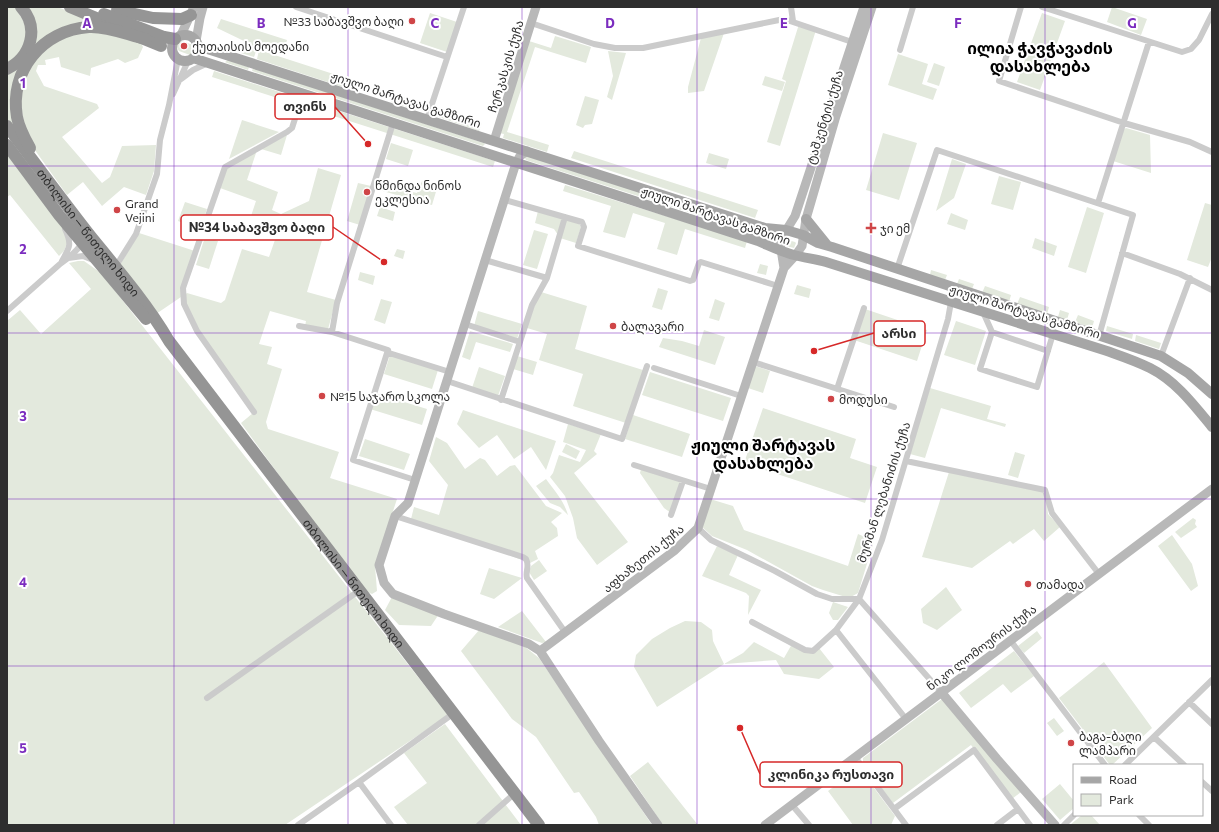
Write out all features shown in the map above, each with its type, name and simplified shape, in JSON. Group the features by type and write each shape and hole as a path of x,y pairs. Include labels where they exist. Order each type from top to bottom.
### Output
{"highway":[{"path":"7,69 16,64 23,57 28,50 30,42 30,27 28,19 20,7"},
{"path":"70,7 146,40"},
{"path":"87,7 164,37 174,44"},
{"path":"114,9 174,44"},
{"path":"114,9 153,18 182,19 192,11"},
{"path":"44,175 26,140 18,119 16,94 24,69 29,60 37,51 55,37 76,29 91,27 102,28 146,40 174,44"},
{"name":"თბილისი — წითელი ხიდი","path":"7,126 116,266 161,327 169,341 539,825"},
{"name":"თბილისი — წითელი ხიდი","path":"7,145 59,215 83,242 101,266 155,329 169,341"}],"main road":[{"path":"190,35 197,43 197,53 190,59 183,61 174,44 190,35"},
{"name":"ჟიული შარტავას გამზირი","path":"197,43 426,119 765,228 786,230 803,235 818,243 897,269 954,284 1099,336 1161,356 1188,373 1212,394"},
{"name":"ჟიული შარტავას გამზირი","path":"190,59 208,63 770,245 795,256 813,258 1107,351 1150,368 1165,378 1185,395 1212,427"},
{"path":"806,219 829,246"}],"street":[{"path":"197,43 203,7"},
{"path":"296,7 314,10 447,57"},
{"path":"426,119 464,7"},
{"name":"ჩერკასკის ქუჩა","path":"490,154 536,7"},
{"path":"791,7 793,21"},
{"name":"ტაშკენტის ქუჩა","path":"803,235 806,219 856,44 864,7"},
{"name":"ტაშკენტის ქუჩა","path":"786,230 795,216 856,44 872,7"},
{"path":"900,50 913,7"},
{"path":"1021,7 999,81 1124,123 1190,142 1212,152"},
{"path":"1042,7 1182,52 1191,49 1199,40 1212,14"},
{"path":"169,105 174,44 192,11"},
{"path":"531,23 594,44 615,48 644,48 784,19 856,44"},
{"path":"1205,28 1212,30"},
{"path":"1098,203 1149,42"},
{"path":"116,266 136,234 157,174 160,140 169,105 190,59"},
{"path":"180,80 193,70 208,63"},
{"path":"254,412 197,331 184,304 183,288 225,167 288,132 292,128 303,94"},
{"path":"332,332 337,303 393,123"},
{"path":"513,147 517,155 516,163 486,260 408,503 395,516 379,565 384,583 393,594 438,612 529,644 540,651 658,825"},
{"path":"897,269 937,150 1098,203 1133,215 1099,336"},
{"path":"516,163 520,156 527,151"},
{"path":"505,200 582,222 584,224 578,246 690,281 693,280 699,263 701,262 778,286"},
{"path":"7,310 68,258 83,242 84,233 67,205"},
{"path":"59,215 70,242 68,252 60,264"},
{"path":"501,400 532,305 547,278 565,217"},
{"path":"781,251 780,243 786,230"},
{"path":"795,256 802,246 803,235"},
{"name":"აფხაზეთის ქუჩა","path":"781,251 784,268"},
{"path":"1122,253 1190,278 1212,290"},
{"name":"აფხაზეთის ქუჩა","path":"540,651 674,551 698,528 784,268 795,256"},
{"path":"68,258 86,257 101,266"},
{"path":"486,260 547,278"},
{"path":"1161,356 1190,278"},
{"name":"მურმან ლებანიძის ქუჩა","path":"752,622 810,652 815,650 836,630 859,599 882,540 948,320 954,284"},
{"path":"837,389 864,308"},
{"path":"983,312 992,332 980,369 1037,387 1053,334"},
{"path":"465,324 520,342"},
{"path":"299,326 332,332 388,350 389,353 450,372"},
{"path":"992,332 1048,351"},
{"path":"388,350 353,460 415,480"},
{"path":"752,362 894,407"},
{"path":"447,381 622,439 647,366"},
{"path":"654,368 741,396"},
{"path":"906,460 1045,490 1052,513 1099,574"},
{"path":"634,465 710,489"},
{"path":"671,515 683,480"},
{"name":"ნიკო ლომოურის ქუჩა","path":"765,825 1212,489"},
{"path":"395,516 526,559 528,566 526,575 527,578 566,632"},
{"path":"698,528 711,540 775,571 817,594 832,599 859,599 1055,825"},
{"path":"207,698 360,590"},
{"path":"836,630 906,719"},
{"path":"1010,640 1104,764"},
{"path":"1126,764 1212,680"},
{"path":"1189,702 1212,724"},
{"path":"298,825 454,713"},
{"path":"1154,736 1183,764"},
{"path":"894,809 974,750 1030,825"},
{"path":"855,757 906,825"},
{"path":"358,782 391,825"},
{"path":"1203,783 1212,791"},
{"path":"479,825 515,793"},
{"path":"792,804 809,825"},
{"path":"997,825 1018,809"},
{"path":"1064,825 1073,816"},
{"path":"1140,816 1149,825"}],"green space":[{"path":"7,7 15,7 29,31 22,53 7,65"},
{"path":"24,7 57,7 104,24 72,27 19,73 20,136 7,119 7,72 34,46"},
{"path":"1112,7 1147,19 1141,35 1107,22"},
{"path":"430,13 457,22 447,52 420,43"},
{"path":"1042,13 1065,21 1040,90 1017,82"},
{"path":"221,19 287,40 283,54 258,46 254,57 241,53 244,41 217,28"},
{"path":"799,24 816,30 780,146 767,142 786,81 782,79"},
{"path":"98,31 141,43 143,47 138,58 125,63 118,59 91,68 90,76 61,67 59,57 45,60 46,65 38,65 36,71 44,86 97,104 99,108 62,137 102,183 110,177 122,146 156,145 154,171 146,195 124,187 102,206 83,182 67,195 32,146 26,134 20,99 23,80 31,64 45,50 58,39 79,32"},
{"path":"724,33 704,91 688,93 688,87 701,38"},
{"path":"555,36 591,47 586,63 535,47 507,132 549,145 547,152 503,138 504,134 499,133 529,41 551,48"},
{"path":"182,41 193,45 195,50 194,53 190,55 179,51 176,46"},
{"path":"259,50 352,80 349,89 257,59"},
{"path":"608,51 626,53 612,100 607,97 613,76"},
{"path":"898,54 928,64 922,84 937,89 933,100 888,85"},
{"path":"228,60 249,67 248,70 225,62"},
{"path":"934,63 945,67 939,86 927,82"},
{"path":"253,68 485,144 483,146 252,71"},
{"path":"214,71 495,161 493,167 212,77"},
{"path":"765,76 785,82 782,91 762,85"},
{"path":"394,94 420,103 417,110 391,102"},
{"path":"585,96 599,100 592,124 585,125 583,128 576,125"},
{"path":"438,109 482,123 479,131 436,116"},
{"path":"242,120 279,132 229,159"},
{"path":"1126,128 1150,135 1151,173 1113,161 1123,130"},
{"path":"883,133 917,143 899,200 866,190"},
{"path":"287,135 281,155 261,149"},
{"path":"391,143 413,150 408,166 386,159"},
{"path":"574,151 758,210 755,218 571,158"},
{"path":"252,153 256,153 247,180 278,192 272,210 281,214 309,201 318,168 341,175 307,292 336,300 327,333 305,326 306,321 270,311 259,344 272,347 267,364 282,369 266,422 268,429 339,452 330,478 397,499 375,566 377,591 372,594 363,590 241,423 253,413 196,332 181,297 156,314 120,265 139,233 195,251 182,297 187,293 221,303 225,300 242,249 269,257 276,237 247,228 256,201 220,188 227,167"},
{"path":"709,153 729,159 726,169 706,163"},
{"path":"7,154 63,227 68,241 64,251 59,256 10,195 7,197"},
{"path":"527,156 752,228 750,232 526,160 525,158"},
{"path":"952,159 966,164 954,198 936,211"},
{"path":"999,176 1021,182 1013,210 991,204"},
{"path":"422,181 438,185 432,205 379,190 380,185 417,193"},
{"path":"358,183 371,186 360,225 347,221"},
{"path":"565,185 747,241 745,248 685,229 677,255 657,249 665,223 633,213 625,238 603,232 611,206 563,191"},
{"path":"185,202 207,209 200,229 178,221"},
{"path":"1205,203 1212,205 1212,257 1208,267 1187,260"},
{"path":"380,207 395,212 393,221 377,216"},
{"path":"1087,207 1104,213 1086,273 1068,267"},
{"path":"538,211 579,223 581,227 576,243 560,238 554,229 535,223"},
{"path":"951,213 968,220 965,230 947,224"},
{"path":"534,230 548,234 537,269 523,265"},
{"path":"205,237 218,241 209,269 196,265"},
{"path":"1035,238 1057,246 1054,256 1032,248"},
{"path":"788,240 796,243 794,248 784,245 785,241"},
{"path":"397,249 405,251 403,259 394,256"},
{"path":"84,261 101,273 447,714 447,716 285,825 7,825 7,321 20,310 41,334 91,289 69,263"},
{"path":"760,264 768,266 766,275 757,273"},
{"path":"931,270 947,275 945,280 930,275"},
{"path":"360,272 375,276 373,285 358,280"},
{"path":"959,279 974,284 972,289 957,284"},
{"path":"797,285 811,289 809,298 794,294"},
{"path":"985,286 1011,295 1009,302 982,293"},
{"path":"658,288 668,291 662,310 652,307"},
{"path":"541,292 587,306 575,349 643,370 626,423 573,406 583,374 539,360 547,334 527,328 534,305"},
{"path":"1020,297 1049,307 1047,314 1017,304"},
{"path":"381,299 392,302 385,324 374,320"},
{"path":"715,299 725,303 719,321 709,318"},
{"path":"865,309 927,330 917,361 854,340"},
{"path":"1060,310 1069,313 1067,320 1058,317"},
{"path":"478,311 522,324 517,339 474,326"},
{"path":"1078,315 1094,321 1092,328 1075,322"},
{"path":"956,321 986,331 975,365 944,355"},
{"path":"1107,326 1133,334 1132,339 1106,331"},
{"path":"704,330 725,337 715,365 659,347 663,338 699,346"},
{"path":"470,331 513,344 510,352 476,342 470,360 462,357"},
{"path":"1136,335 1161,343 1159,349 1135,341"},
{"path":"390,355 438,370 432,389 384,374"},
{"path":"517,356 537,362 533,375 513,369"},
{"path":"755,366 770,371 763,393 748,388"},
{"path":"479,367 505,376 498,396 472,388"},
{"path":"650,372 731,398 723,421 642,395"},
{"path":"930,388 991,406 987,419 1006,424 1005,427 941,408 925,458 910,454"},
{"path":"375,393 427,409 422,425 370,409"},
{"path":"763,408 856,439 850,458 877,467 865,503 744,463"},
{"path":"463,410 556,441 546,470 531,447 514,459 497,435 479,448 457,424"},
{"path":"633,415 690,434 682,457 625,439"},
{"path":"568,424 601,434 594,451 597,454 574,473 628,542 597,565 577,538 573,518 565,496 550,477 553,473 559,455 580,462 586,450 563,442"},
{"path":"436,437 447,443 465,469 480,458 485,460 497,476 510,466 515,465 546,506 562,513 551,522 557,528 558,536 535,551 538,559 530,563 411,519 414,507 439,515 448,485 429,461"},
{"path":"365,439 410,454 404,470 359,456"},
{"path":"566,444 580,451 576,459 562,452"},
{"path":"1015,452 1025,455 1018,478 1008,475"},
{"path":"641,469 681,481 671,513 664,508 640,473"},
{"path":"949,472 1043,492 1047,502 1048,514 1060,527 1044,541 1034,529 1013,544 1010,541 972,568 922,557"},
{"path":"546,479 562,501 568,515 560,507 550,503 536,486"},
{"path":"710,499 733,506 744,530 848,566 858,534 874,541 858,593 849,598 812,586 747,550 712,536 701,526"},
{"path":"1193,518 1196,520 1195,524 1197,527 1181,538 1175,532"},
{"path":"1172,535 1192,564 1198,586 1191,591 1158,546"},
{"path":"717,546 738,555 729,575 761,590 748,615 749,596 746,593 702,576"},
{"path":"539,560 547,571 534,580 529,572 531,566"},
{"path":"489,568 522,578 494,599 480,594"},
{"path":"946,587 962,610 937,630 923,623 921,609"},
{"path":"393,595 439,614 431,626 399,625 385,610"},
{"path":"833,602 848,607 838,620 833,620 829,613"},
{"path":"522,611 546,642 542,643 498,627"},
{"path":"685,621 701,622 712,630 713,641 724,664 657,707 634,667 636,655 652,639"},
{"path":"480,629 524,646 539,658 652,825 599,825 596,817 579,792 574,793 536,737 512,719 461,651"},
{"path":"1037,631 1042,638 1024,653 1018,646"},
{"path":"754,642 784,658 792,644 808,653 819,648 834,667 819,679 784,674 776,660 724,664 743,653"},
{"path":"1014,651 1034,676 1011,693 1003,684 971,708 959,693"},
{"path":"1104,662 1152,728 1113,764 1109,764 1059,698"},
{"path":"942,699 1021,792 1012,799 971,745 893,803 863,764 863,758"},
{"path":"1054,718 1064,731 1057,736 1047,723"},
{"path":"445,724 521,825 408,825 394,807 427,783 404,753"},
{"path":"648,762 698,825 663,825 630,776"},
{"path":"859,768 895,816 891,825 853,825 828,791"},
{"path":"1060,784 1073,800 1073,809 1060,820 1042,799"},
{"path":"1081,816 1092,816 1100,825 1070,825"}],"place":[{"name":"№33 საბავშვო ბაღი","path":"412,21"},
{"name":"ქუთაისის მოედანი","path":"184,46"},
{"name":"თვინს","path":"368,144"},
{"name":"წმინდა ნინოს ეკლესია","path":"367,192"},
{"name":"Grand Vejini","path":"117,210"},
{"name":"ჯი ემ","path":"871,228"},
{"name":"№34 საბავშვო ბაღი","path":"384,262"},
{"name":"ბალავარი","path":"613,326"},
{"name":"არსი","path":"814,351"},
{"name":"№15 საჯარო სკოლა","path":"322,396"},
{"name":"მოდუსი","path":"831,399"},
{"name":"თამადა","path":"1028,584"},
{"name":"კლინიკა რუსთავი","path":"740,728"},
{"name":"ბაგა-ბაღი ლამპარი","path":"1071,743"}],"district":[{"name":"ილია ჭავჭავაძის დასახლება","path":"1040,56"},
{"name":"ჟიული შარტავას დასახლება","path":"763,453"}]}
